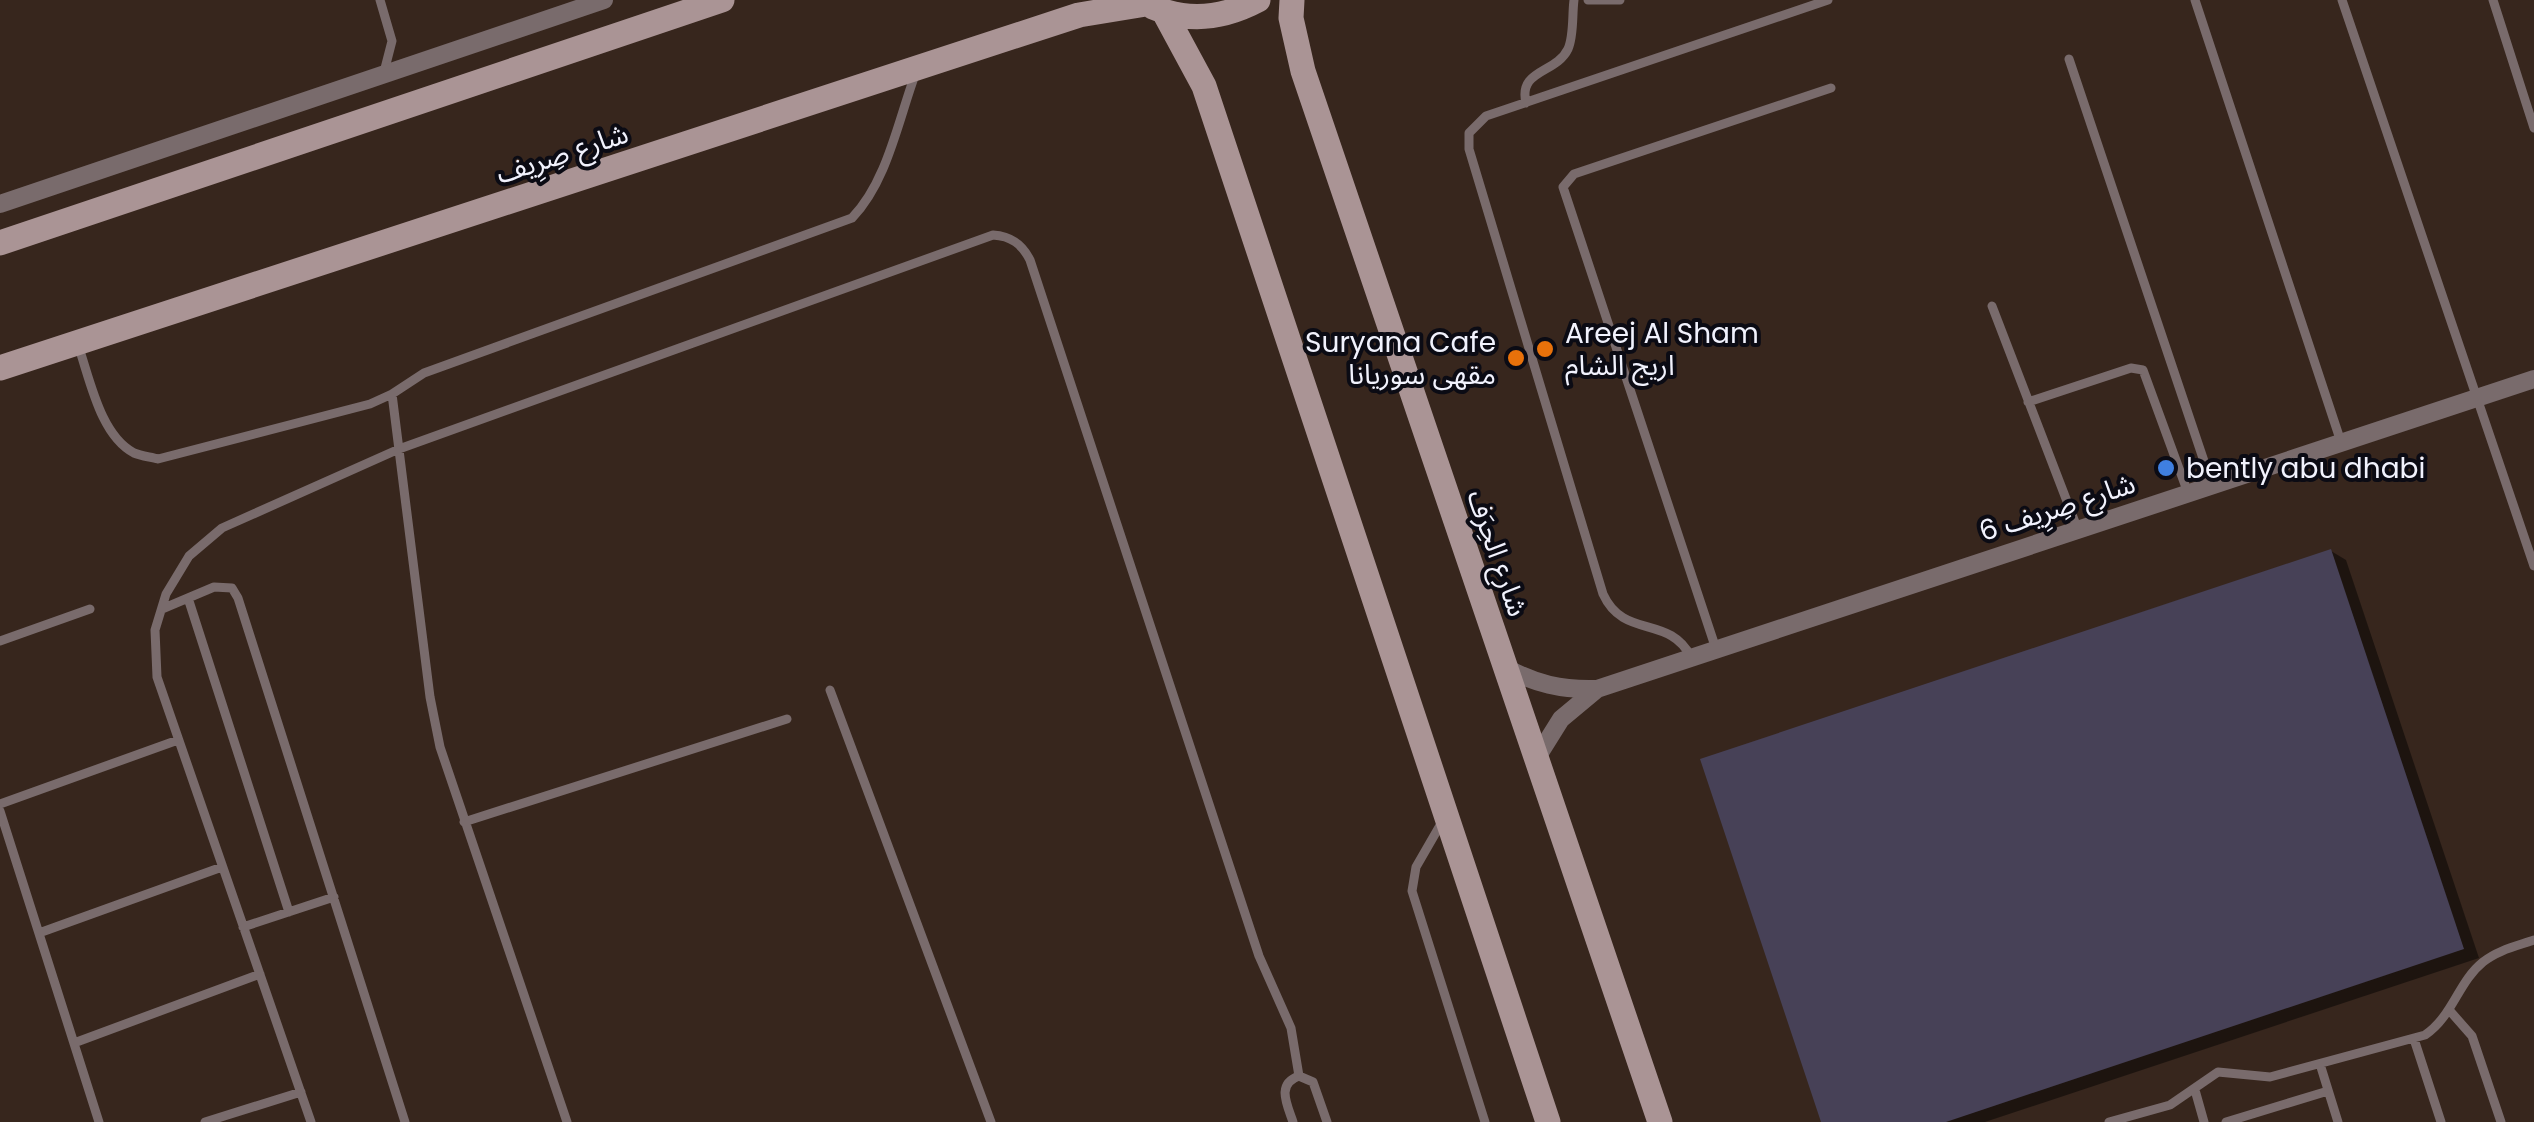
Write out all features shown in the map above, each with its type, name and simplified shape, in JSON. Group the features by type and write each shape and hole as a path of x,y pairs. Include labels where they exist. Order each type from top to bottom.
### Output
{"street":[{"path":"0,204 604,0"},
{"path":"0,242 722,0"},
{"name":"شارع صِرِيف","path":"0,368 1079,15 1150,5 1200,18 1236,12 1258,0"},
{"name":"شارع الحِرَف","path":"1292,0 1291,18 1303,72 1660,1122"},
{"path":"1150,5 1204,86 1548,1122"},
{"name":"شارع صِرِيف 6","path":"1505,668 1558,688 1597,688 2534,379"},
{"name":"شارع صِرِيف 6","path":"1536,759 1561,719 1597,688"}],"lane":[{"path":"380,0 392,41 384,74"},
{"path":"1526,103 1524,90 1530,78 1560,60 1568,48 1574,0"},
{"path":"1588,0 1620,0"},
{"path":"1691,658 1680,640 1671,634 1622,619 1603,594 1468,141 1473,126 1486,116 1828,0"},
{"path":"2195,0 2341,442"},
{"path":"2342,0 2534,566"},
{"path":"2493,0 2534,128"},
{"path":"2069,59 2212,485"},
{"path":"76,343 116,440 135,454 158,459 360,407 392,394 424,373 852,218 867,202 876,182 918,68"},
{"path":"1716,649 1562,187 1574,174 1831,88"},
{"path":"311,1122 154,662 155,630 176,574 188,556 222,528 399,448 984,237 1003,235 1020,244 1030,260 1259,956 1291,1028 1300,1076"},
{"path":"1992,306 2078,530"},
{"path":"2028,402 2139,368 2148,376 2188,493"},
{"path":"392,394 430,697 440,748 567,1122"},
{"path":"162,609 220,585 236,593 406,1122"},
{"path":"188,598 289,912"},
{"path":"0,641 90,609"},
{"path":"830,690 991,1122"},
{"path":"464,822 786,719"},
{"path":"99,1122 0,808 178,740"},
{"path":"1447,816 1416,867 1412,892 1485,1122"},
{"path":"39,934 222,868"},
{"path":"244,927 334,897"},
{"path":"2113,1121 2170,1105 2218,1072 2270,1077 2414,1039 2435,1028 2483,962 2505,949 2534,940"},
{"path":"74,1043 260,974"},
{"path":"2450,1011 2472,1036 2501,1122"},
{"path":"2414,1039 2440,1122"},
{"path":"2320,1064 2338,1122"},
{"path":"1293,1122 1284,1090 1292,1078 1300,1076 1312,1082 1327,1122"},
{"path":"2195,1090 2204,1122"},
{"path":"2226,1122 2328,1091"},
{"path":"205,1122 301,1092"}],"shaded area":[{"path":"0,0 2534,0 2534,1122 0,1122"}],"building":[{"path":"2331,549 2464,949 1946,1122 1821,1122 1700,759"}],"place":[{"name":"Areej Al Sham اريج الشام","path":"1545,349"},
{"name":"Suryana Cafe مقهى سوريانا","path":"1516,358"},
{"name":"bently abu dhabi","path":"2166,468"}]}
